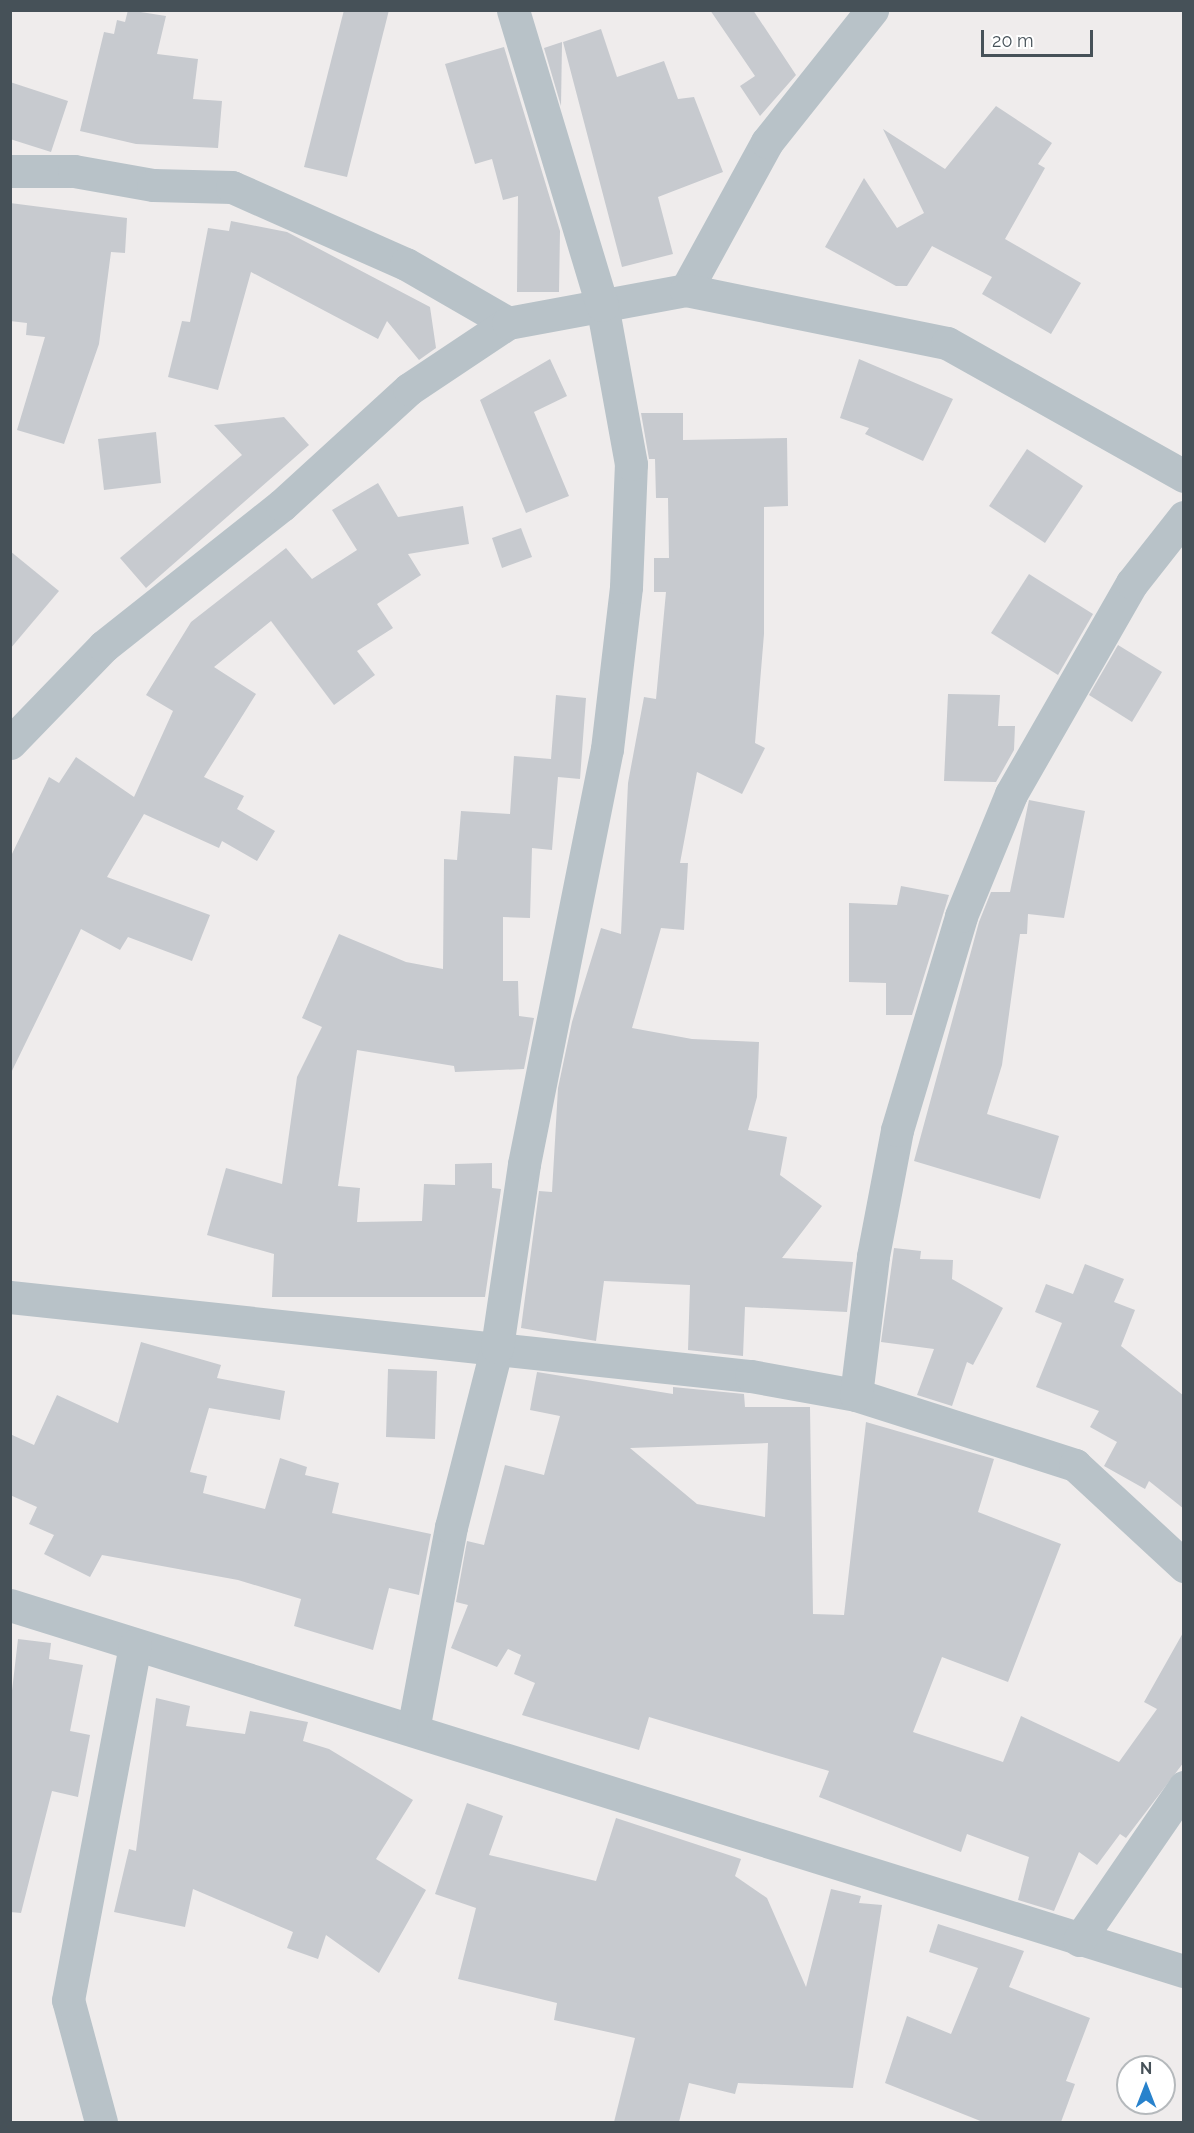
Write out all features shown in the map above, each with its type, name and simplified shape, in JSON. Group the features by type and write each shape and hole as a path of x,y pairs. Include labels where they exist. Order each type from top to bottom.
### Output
{"street":[{"path":"413,1730 451,1527 497,1347 524,1164 607,749 626,587 631,465 602,306 513,10"},
{"path":"686,290 767,142 872,10"},
{"path":"10,171 74,171 153,185 232,187 406,264 508,323"},
{"path":"10,742 104,646 282,505 409,389 508,323 686,290 947,343 1184,476"},
{"path":"856,1395 873,1256 897,1131 961,916 1011,794 1132,583 1184,516"},
{"path":"10,1296 752,1376 856,1395 1075,1465 1184,1566"},
{"path":"10,1605 1184,1971"},
{"path":"101,2122 68,2000 135,1645"},
{"path":"1079,1940 1184,1788"}],"building":[{"path":"128,10 166,16 157,54 198,59 193,99 222,101 218,148 136,144 80,131 104,32 114,34 117,20 125,22"},
{"path":"344,10 389,10 347,177 304,167"},
{"path":"710,10 753,10 796,75 760,116 740,86 755,76"},
{"path":"601,29 617,77 664,61 678,99 694,97 723,172 658,197 673,254 622,267 563,42"},
{"path":"562,42 561,106 544,48"},
{"path":"504,47 560,231 559,292 517,292 518,196 503,200 492,159 475,164 445,64"},
{"path":"10,82 68,101 51,152 10,139"},
{"path":"996,106 1052,143 1038,164 1045,168 1005,239 1081,283 1051,334 982,294 992,277 932,246 907,286 896,286 825,247 864,178 897,228 924,213 883,129 945,169"},
{"path":"10,203 127,218 125,253 111,252 99,344 64,444 17,430 45,337 26,335 27,323 10,321"},
{"path":"231,221 287,232 430,307 436,348 419,360 387,321 378,339 251,272 218,390 168,377 182,321 190,322 208,228 229,231"},
{"path":"550,359 567,396 534,412 569,496 526,513 480,400"},
{"path":"859,359 953,399 923,461 865,434 869,428 840,418"},
{"path":"641,413 683,413 683,440 787,438 788,506 764,507 764,634 755,743 765,748 742,794 697,772 680,863 688,863 684,930 661,928 632,1028 692,1039 759,1042 757,1097 748,1130 787,1137 780,1175 822,1206 782,1258 853,1262 847,1312 745,1307 743,1356 688,1350 690,1285 604,1281 596,1341 521,1328 539,1191 552,1192 558,1088 572,1022 601,928 621,934 628,783 644,697 656,699 666,592 654,592 654,558 669,558 668,498 656,498 655,459 649,459"},
{"path":"284,417 309,445 146,588 120,558 242,455 214,425"},
{"path":"156,432 161,483 104,490 98,439"},
{"path":"1027,449 1083,486 1045,543 989,506"},
{"path":"378,483 398,517 463,506 469,544 408,554 421,575 377,604 393,628 357,651 375,675 334,705 271,621 214,667 256,694 204,777 244,796 237,809 275,831 257,861 222,841 219,848 144,814 107,877 210,915 192,961 128,937 120,950 81,929 10,1075 10,858 49,777 59,783 76,757 134,797 173,711 146,695 191,622 286,548 312,579 357,550 332,510"},
{"path":"521,528 532,557 502,568 492,538"},
{"path":"10,551 59,591 10,649"},
{"path":"1029,574 1093,614 1058,675 991,633"},
{"path":"1118,645 1162,672 1132,722 1089,695"},
{"path":"948,694 1000,695 998,726 1015,726 1014,750 996,782 944,781"},
{"path":"556,695 586,698 580,779 558,777 552,850 532,848 530,918 503,917 503,981 518,981 519,1016 534,1018 524,1069 455,1072 454,1066 357,1050 338,1186 360,1188 357,1222 422,1221 424,1184 455,1185 455,1164 492,1163 492,1188 501,1189 485,1297 272,1297 274,1254 207,1235 226,1168 282,1184 297,1077 322,1027 302,1018 339,934 406,962 443,969 444,859 457,860 461,811 510,814 514,756 551,759"},
{"path":"1029,800 1085,811 1064,918 1028,914 1027,934 1020,934 1002,1065 987,1114 1059,1136 1040,1199 914,1161 979,922 991,892 1010,892"},
{"path":"901,886 949,895 912,1015 886,1015 886,983 849,982 849,903 897,905"},
{"path":"894,1248 921,1251 920,1259 953,1260 952,1279 1003,1308 973,1365 967,1362 952,1406 917,1395 934,1349 881,1342"},
{"path":"1085,1264 1124,1279 1114,1302 1135,1310 1121,1346 1184,1396 1184,1509 1149,1481 1145,1489 1104,1466 1117,1442 1090,1427 1099,1411 1036,1387 1062,1323 1035,1312 1046,1284 1073,1294"},
{"path":"141,1342 221,1365 217,1378 285,1391 280,1420 209,1408 190,1472 207,1476 203,1493 265,1509 280,1458 307,1467 305,1475 339,1483 332,1513 431,1534 419,1595 389,1588 373,1650 294,1626 301,1599 238,1580 102,1555 90,1577 44,1554 54,1535 29,1524 37,1507 10,1495 10,1434 34,1445 57,1395 118,1423"},
{"path":"388,1369 437,1371 435,1439 386,1437"},
{"path":"537,1372 673,1394 673,1387 744,1394 745,1407 810,1407 813,1614 844,1615 866,1422 994,1459 978,1512 1061,1544 1008,1682 942,1657 913,1732 1003,1762 1021,1716 1119,1762 1157,1709 1144,1702 1184,1631 1184,1762 1126,1838 1120,1834 1097,1865 1079,1852 1054,1911 1018,1900 1029,1857 967,1834 961,1852 819,1797 829,1771 649,1717 639,1750 522,1715 535,1683 514,1674 521,1655 508,1649 497,1667 451,1648 468,1605 456,1602 467,1541 484,1545 505,1465 544,1475 560,1416 530,1410","holes":["768,1443 765,1517 697,1504 630,1448"]},
{"path":"18,1639 51,1643 49,1659 83,1665 70,1731 90,1735 78,1797 52,1791 21,1913 10,1912 10,1708"},
{"path":"156,1698 190,1706 186,1726 245,1734 250,1711 308,1722 303,1741 329,1749 413,1800 376,1859 426,1890 379,1973 326,1935 318,1959 287,1948 293,1932 193,1889 185,1927 114,1912 129,1849 136,1851"},
{"path":"467,1803 503,1816 489,1855 596,1881 616,1818 741,1859 735,1876 767,1898 806,1987 831,1889 861,1896 859,1903 882,1905 853,2088 738,2083 735,2094 689,2083 679,2122 614,2122 635,2038 554,2020 557,2003 458,1979 476,1908 435,1894"},
{"path":"938,1924 1024,1951 1009,1987 1090,2018 1066,2081 1075,2084 1061,2122 983,2122 885,2083 907,2016 951,2034 978,1968 929,1952"}]}
